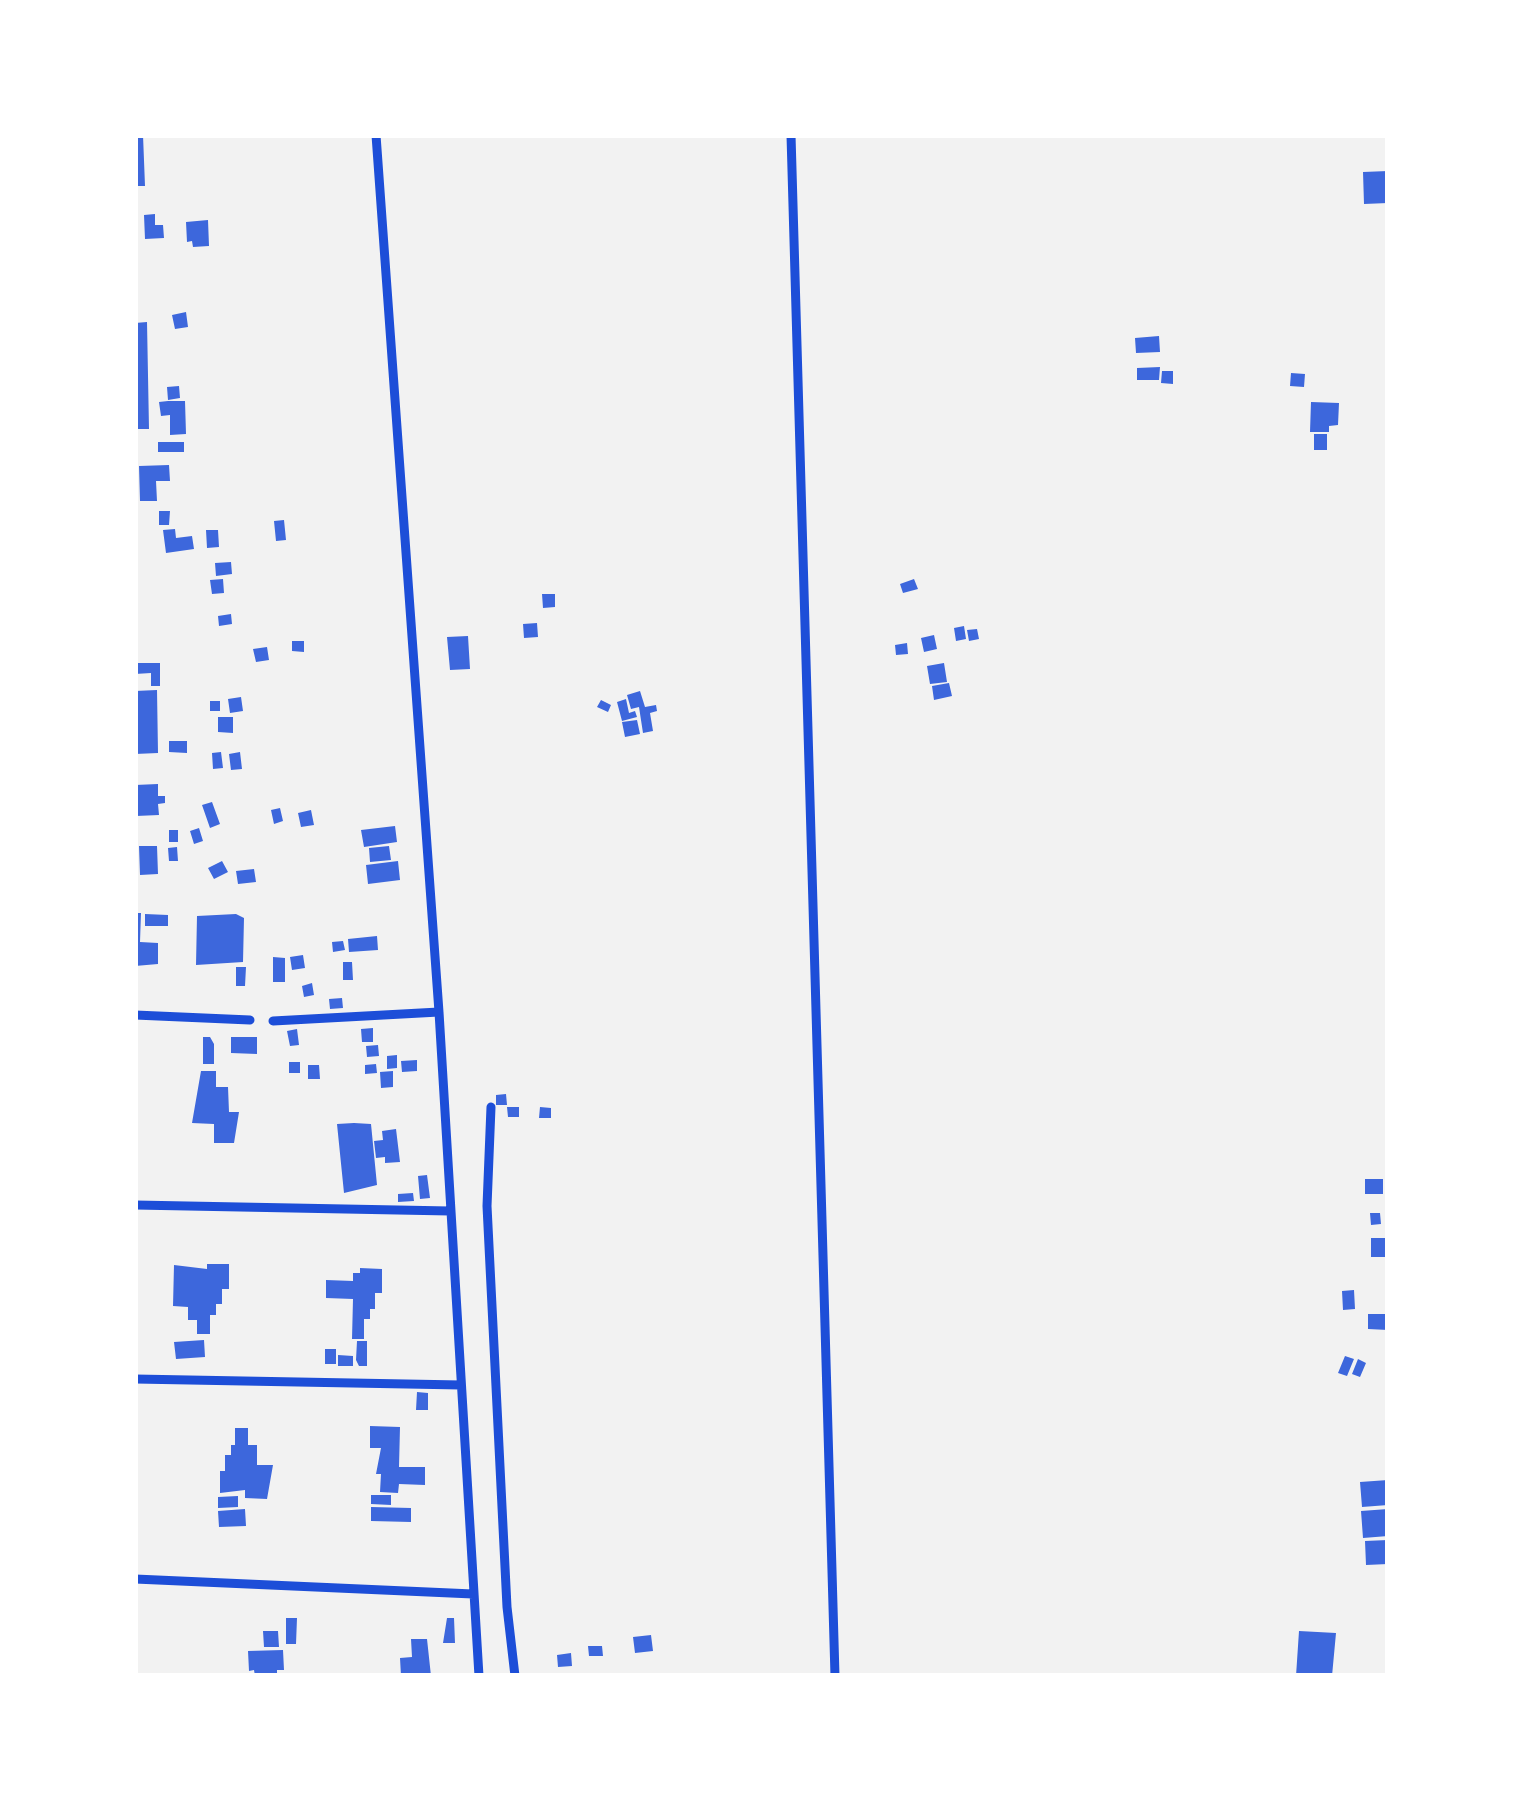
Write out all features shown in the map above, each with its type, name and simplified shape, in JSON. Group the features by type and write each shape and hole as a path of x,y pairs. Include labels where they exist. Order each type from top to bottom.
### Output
{"street":[{"path":"376,135 439,1012 479,1676"},
{"path":"791,135 835,1676"},
{"path":"273,1021 439,1012"},
{"path":"135,1015 250,1020"},
{"path":"491,1107 487,1206 507,1608 515,1676"},
{"path":"135,1205 450,1211"},
{"path":"135,1380 462,1385"},
{"path":"135,1579 473,1594"}],"building":[{"path":"135,135 143,135 145,186 135,186"},
{"path":"1388,171 1388,203 1364,204 1363,172"},
{"path":"155,214 155,225 163,225 164,238 145,239 144,215"},
{"path":"208,220 209,246 193,247 192,241 187,242 186,222"},
{"path":"186,312 188,327 175,329 172,315"},
{"path":"147,322 149,429 135,429 135,323"},
{"path":"1159,336 1160,352 1136,353 1135,338"},
{"path":"1160,367 1159,380 1137,380 1137,368"},
{"path":"1162,371 1173,371 1173,384 1161,383"},
{"path":"1291,373 1305,374 1304,387 1290,386"},
{"path":"179,386 180,398 168,400 167,387"},
{"path":"185,401 186,434 170,435 170,415 161,416 159,402"},
{"path":"1311,402 1339,403 1338,425 1329,426 1329,432 1310,432"},
{"path":"1314,434 1327,434 1327,450 1314,450"},
{"path":"158,442 184,442 184,452 158,452"},
{"path":"169,465 170,481 156,481 157,501 140,501 139,466"},
{"path":"159,511 170,511 169,525 159,525"},
{"path":"284,520 286,540 276,541 274,521"},
{"path":"175,529 176,538 192,536 194,549 166,553 163,530"},
{"path":"206,530 218,530 219,547 207,548"},
{"path":"231,562 232,574 216,576 215,563"},
{"path":"223,579 224,593 212,594 210,580"},
{"path":"914,579 918,589 903,593 900,584"},
{"path":"542,594 555,594 555,607 543,608"},
{"path":"231,614 232,624 219,626 218,616"},
{"path":"537,623 538,637 524,638 523,624"},
{"path":"964,626 966,639 956,641 954,628"},
{"path":"977,629 979,639 969,641 967,630"},
{"path":"934,635 937,649 924,652 921,638"},
{"path":"468,636 470,669 450,670 447,637"},
{"path":"292,641 304,641 304,652 292,651"},
{"path":"907,643 908,654 896,655 895,645"},
{"path":"267,647 269,660 256,662 253,649"},
{"path":"135,663 160,663 160,686 151,686 151,673 135,674"},
{"path":"944,663 947,682 930,684 927,666"},
{"path":"949,683 952,696 934,700 932,686"},
{"path":"157,690 158,753 135,754 135,691"},
{"path":"640,691 645,707 656,705 657,711 650,713 653,731 643,733 639,707 631,709 627,695"},
{"path":"241,697 243,711 230,713 228,699"},
{"path":"626,699 629,713 635,711 637,717 622,721 617,702"},
{"path":"601,700 611,705 608,712 597,707"},
{"path":"210,701 220,701 220,711 210,711"},
{"path":"218,717 233,717 233,733 218,732"},
{"path":"637,720 640,734 625,737 622,722"},
{"path":"169,741 187,741 187,753 169,752"},
{"path":"221,752 223,768 213,769 212,753"},
{"path":"240,752 242,769 231,770 229,754"},
{"path":"158,784 158,796 165,796 165,803 158,804 159,815 136,816 135,785"},
{"path":"212,802 220,824 210,828 202,805"},
{"path":"280,808 283,821 274,824 271,810"},
{"path":"311,810 314,825 301,827 298,813"},
{"path":"395,826 397,842 364,847 361,830"},
{"path":"199,828 203,841 194,844 190,831"},
{"path":"169,830 178,830 178,842 169,842"},
{"path":"139,846 157,846 158,874 140,875"},
{"path":"389,846 391,860 370,862 369,848"},
{"path":"177,847 178,861 169,861 168,848"},
{"path":"222,861 228,872 214,879 208,868"},
{"path":"398,861 400,880 368,884 366,865"},
{"path":"254,869 256,882 238,884 236,871"},
{"path":"135,913 141,913 140,942 158,943 158,964 135,966"},
{"path":"145,914 168,915 168,926 145,926"},
{"path":"236,914 244,918 243,962 196,965 197,916"},
{"path":"377,936 378,950 349,952 348,939"},
{"path":"343,941 345,950 333,952 332,942"},
{"path":"303,955 305,968 292,970 290,957"},
{"path":"273,957 285,958 285,982 273,982"},
{"path":"343,962 352,962 353,980 343,980"},
{"path":"236,967 246,967 245,986 236,986"},
{"path":"312,983 314,995 304,997 302,986"},
{"path":"342,998 343,1008 330,1009 329,999"},
{"path":"373,1028 373,1042 362,1042 361,1029"},
{"path":"297,1029 299,1045 290,1046 287,1031"},
{"path":"203,1037 210,1037 214,1044 214,1064 203,1064"},
{"path":"231,1037 257,1037 257,1054 231,1053"},
{"path":"378,1045 379,1056 367,1057 366,1046"},
{"path":"397,1055 397,1068 387,1069 387,1056"},
{"path":"417,1060 417,1071 402,1072 401,1061"},
{"path":"289,1062 300,1062 300,1073 289,1073"},
{"path":"376,1064 377,1073 365,1074 365,1065"},
{"path":"308,1065 319,1065 320,1079 308,1079"},
{"path":"201,1071 216,1071 216,1087 228,1087 229,1112 239,1112 234,1143 214,1143 214,1124 192,1123"},
{"path":"393,1071 393,1087 381,1088 380,1072"},
{"path":"506,1094 507,1105 496,1105 496,1095"},
{"path":"507,1107 519,1107 519,1117 508,1117"},
{"path":"540,1107 551,1108 551,1118 539,1118"},
{"path":"337,1124 371,1124 377,1185 344,1193"},
{"path":"396,1129 400,1162 385,1163 385,1157 376,1158 374,1141 383,1140 382,1131"},
{"path":"427,1175 430,1198 420,1199 418,1176"},
{"path":"1365,1179 1383,1179 1383,1194 1365,1194"},
{"path":"413,1193 414,1201 398,1202 398,1194"},
{"path":"1370,1213 1380,1213 1381,1224 1371,1225"},
{"path":"1371,1238 1388,1238 1388,1257 1371,1257"},
{"path":"207,1264 229,1264 229,1289 222,1289 222,1304 216,1304 216,1315 210,1315 210,1334 197,1334 197,1320 188,1320 188,1307 173,1306 174,1265 207,1269"},
{"path":"360,1268 382,1269 382,1293 375,1293 375,1309 370,1309 370,1319 364,1319 364,1339 352,1339 353,1299 326,1298 326,1280 353,1281 353,1273 360,1273"},
{"path":"1354,1290 1355,1309 1343,1310 1342,1291"},
{"path":"1368,1314 1388,1314 1388,1330 1368,1329"},
{"path":"204,1340 205,1357 176,1359 174,1342"},
{"path":"357,1341 367,1341 367,1366 359,1366 356,1360"},
{"path":"325,1349 336,1349 336,1364 325,1364"},
{"path":"338,1355 353,1356 353,1366 338,1366"},
{"path":"1345,1356 1354,1359 1347,1376 1338,1373"},
{"path":"1358,1359 1366,1363 1360,1377 1352,1374"},
{"path":"417,1392 428,1393 428,1410 416,1410"},
{"path":"370,1426 400,1427 399,1467 425,1467 425,1485 399,1484 398,1493 380,1492 381,1474 376,1474 381,1448 370,1448"},
{"path":"235,1428 248,1428 248,1445 257,1445 257,1465 273,1465 267,1499 245,1498 245,1490 220,1493 220,1471 225,1471 225,1455 231,1455 231,1445 235,1445"},
{"path":"1388,1480 1388,1505 1362,1507 1360,1482"},
{"path":"371,1495 391,1495 391,1505 371,1504"},
{"path":"238,1496 238,1507 218,1508 218,1497"},
{"path":"371,1507 411,1508 411,1522 371,1521"},
{"path":"245,1509 246,1526 219,1527 218,1511"},
{"path":"1388,1509 1388,1536 1363,1538 1361,1511"},
{"path":"1388,1540 1388,1564 1366,1565 1365,1541"},
{"path":"286,1618 297,1618 296,1644 286,1644"},
{"path":"447,1618 454,1618 455,1643 443,1643"},
{"path":"263,1631 278,1631 279,1647 264,1647"},
{"path":"1299,1631 1336,1633 1332,1676 1296,1676"},
{"path":"651,1635 653,1651 635,1653 633,1637"},
{"path":"411,1639 427,1639 431,1676 401,1676 400,1658 412,1657"},
{"path":"588,1646 602,1646 603,1656 589,1656"},
{"path":"283,1650 284,1670 277,1670 277,1676 255,1676 254,1670 249,1671 248,1651"},
{"path":"571,1653 572,1666 558,1667 557,1655"}]}
